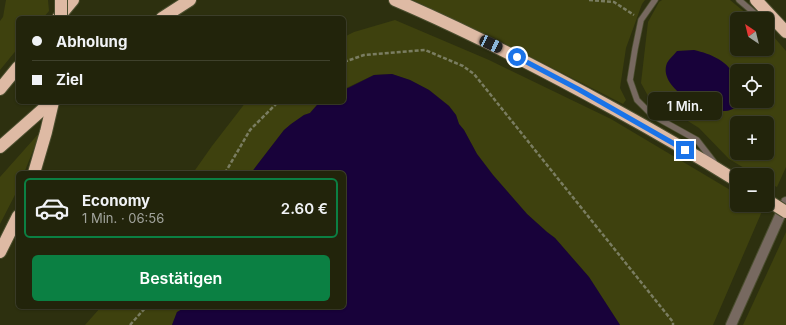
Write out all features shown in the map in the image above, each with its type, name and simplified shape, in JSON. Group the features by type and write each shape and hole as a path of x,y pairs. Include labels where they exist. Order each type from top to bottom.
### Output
{"highway":[{"path":"60,16 61,0"},
{"path":"61,16 73,0"},
{"path":"165,16 190,0"},
{"path":"395,0 512,54 584,93 730,177"},
{"path":"756,0 766,12"},
{"path":"774,20 786,32"},
{"path":"0,90 16,70"},
{"path":"0,147 50,104"},
{"path":"35,171 46,132 52,104"},
{"path":"774,204 786,212"},
{"path":"0,252 16,220"}],"street":[{"path":"731,325 786,202"}],"lane":[{"path":"655,0 641,20 635,49 630,80 637,100 652,115 697,140 721,171"},
{"path":"739,0 753,12"}],"path":[{"path":"590,0 614,2 641,20"},
{"path":"346,61 364,55 425,50 463,66 474,74 673,322 673,325"},
{"path":"226,171 250,130 276,104"},
{"path":"130,325 144,309"}],"shaded area":[{"path":"6,0 48,0 49,11 45,16 16,16 16,50 0,70 0,21 3,17"},
{"path":"413,0 645,0 642,4 626,48 620,88 626,100 623,104 507,45"},
{"path":"662,0 730,0 745,12 730,12 730,56 774,56 774,37 786,51 786,167 777,187 774,186 774,168 744,168 731,160 774,160 774,116 730,116 730,160 699,128 648,96 641,83 648,22 659,2"},
{"path":"395,20 489,60 611,119 730,190 730,212 762,212 713,325 620,325 589,277 555,238 527,214 493,175 477,154 464,130 459,124 456,115 449,106 429,90 410,80 392,74 374,75 346,88 346,36 354,32"},
{"path":"694,50 707,54 719,59 729,67 730,108 735,108 725,111 717,111 707,108 685,97 676,90 669,81 666,72 667,63 677,51"},
{"path":"392,74 410,80 429,90 449,106 456,115 459,124 464,130 477,154 493,175 527,214 555,238 589,277 620,325 172,325 177,312 182,309 346,309 346,171 253,171 284,130 291,124 304,115 310,113 319,104 346,104 346,88 374,75"},
{"path":"244,104 319,104 310,113 304,115 284,130 253,171 194,171"},
{"path":"41,131 25,171 16,171 16,193 0,224 0,177"},
{"path":"786,232 786,325 743,325"},
{"path":"99,309 182,309 177,312 172,325 85,325"}],"route":[{"path":"517,57 578,89 685,150"}]}
